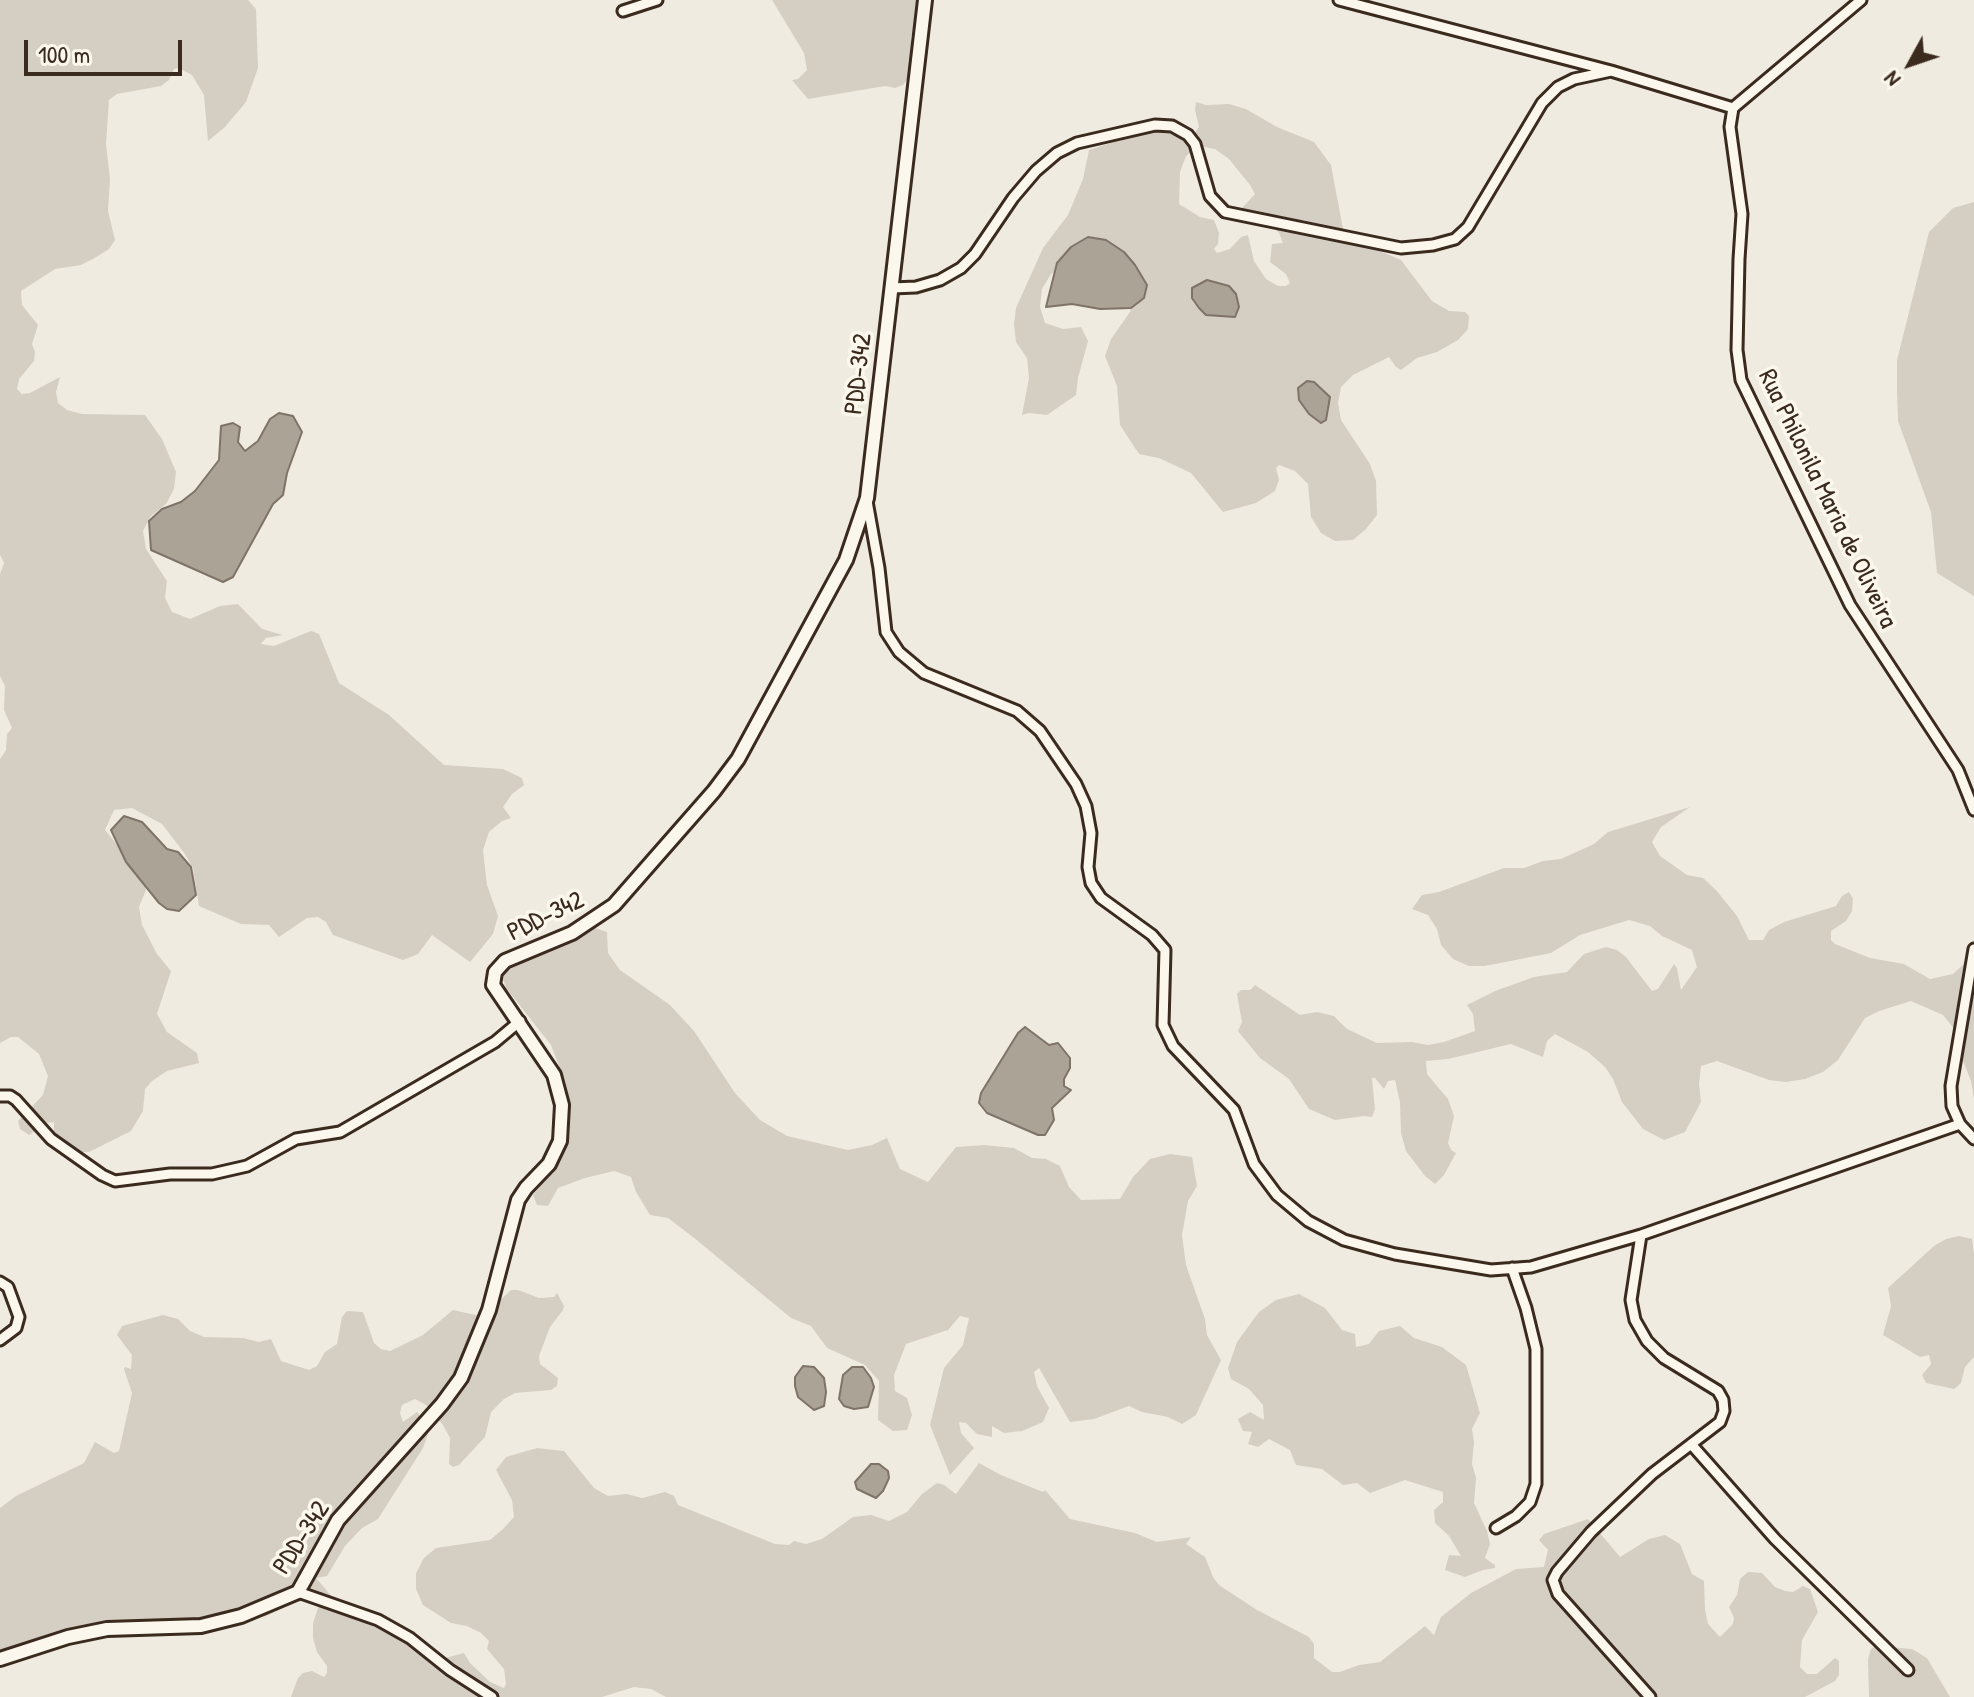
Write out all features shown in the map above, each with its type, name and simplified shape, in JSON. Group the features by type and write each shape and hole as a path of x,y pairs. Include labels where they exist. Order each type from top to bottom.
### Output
{"street":[{"path":"623,11 657,0"},
{"name":"PDD-342","path":"0,1659 68,1637 107,1629 201,1626 241,1616 298,1592 338,1520 442,1404 461,1378 489,1310 518,1200 549,1164 560,1141 562,1105 554,1075 493,985 495,972 505,961 572,933 614,905 714,791 738,759 846,560 867,498 925,0"},
{"path":"1339,0 1611,71 1733,108 1861,0"},
{"path":"892,288 916,287 940,280 961,268 975,254 1029,180 1057,153 1077,143 1155,125 1172,126 1188,135 1195,144 1210,196 1225,212 1401,248 1455,239 1468,227 1542,103 1558,87 1574,79 1611,71"},
{"name":"Rua Philonila Maria de Oliveira","path":"1733,108 1730,127 1742,214 1737,350 1741,380 1850,605 1958,770 1974,810"},
{"path":"867,498 886,632 899,652 924,673 1017,711 1040,731 1076,784 1086,806 1091,833 1088,867 1091,883 1101,898 1152,935 1165,950 1163,1025 1173,1046 1234,1110 1254,1164 1277,1195 1308,1221 1344,1240 1438,1263 1491,1270 1531,1267 1641,1235 1960,1124"},
{"path":"1974,949 1970,998 1951,1086 1952,1106 1960,1124 1974,1139"},
{"path":"0,1096 10,1096 16,1100 51,1139 115,1181 170,1174 212,1174 247,1166 296,1139 340,1132 495,1042 520,1021"},
{"path":"1641,1235 1631,1300 1635,1320 1647,1341 1664,1358 1718,1391 1724,1411 1720,1422 1652,1474 1591,1532 1553,1580 1558,1594 1650,1697"},
{"path":"1496,1528 1516,1516 1530,1502 1536,1484 1536,1349 1512,1268"},
{"path":"0,1282 8,1287 19,1317 16,1328 0,1340"},
{"path":"1691,1444 1775,1539 1908,1670"},
{"path":"298,1592 378,1620 410,1638 450,1670 492,1697"}],"shaded area":[{"path":"0,0 248,0 256,9 258,68 246,102 225,127 208,141 204,95 192,75 179,68 174,69 169,80 161,86 117,94 109,100 106,144 110,179 108,211 115,240 109,249 93,259 81,265 55,269 21,291 22,305 38,325 32,344 34,361 19,379 17,389 22,394 30,393 60,377 56,392 58,403 67,410 82,414 145,415 162,439 176,472 174,489 166,504 151,516 143,531 146,549 167,581 165,598 172,612 190,619 220,606 238,604 262,629 283,635 266,638 261,644 274,646 311,631 319,634 339,683 389,715 444,765 503,769 522,778 524,785 512,794 503,807 511,818 489,832 483,850 487,885 498,916 493,934 470,962 432,935 418,954 403,960 333,935 326,922 318,917 307,918 279,937 269,925 241,924 199,906 193,868 162,824 132,808 114,810 105,830 141,874 146,890 139,907 142,925 157,954 171,971 157,1014 167,1032 197,1053 199,1063 167,1071 152,1081 145,1089 143,1111 131,1131 89,1152 57,1143 54,1122 46,1123 29,1135 20,1129 18,1121 43,1095 48,1076 39,1054 18,1037 0,1043 0,759 6,750 7,734 12,728 4,710 5,686 0,676 0,574 4,563 0,555"},
{"path":"772,0 920,0 911,38 914,71 903,85 895,88 885,86 808,99 792,80 798,79 807,70 804,53"},
{"path":"1196,102 1229,104 1314,142 1331,165 1343,229 1373,248 1401,260 1432,301 1449,311 1465,312 1469,316 1468,329 1458,340 1437,352 1417,358 1401,370 1389,357 1353,375 1341,387 1338,403 1341,420 1370,464 1376,481 1377,515 1353,540 1335,541 1321,533 1311,517 1308,484 1295,471 1279,465 1276,468 1279,480 1275,491 1256,503 1223,512 1191,473 1159,458 1139,454 1120,425 1117,386 1105,356 1111,339 1130,312 1136,294 1081,257 1051,274 1042,289 1040,307 1045,323 1063,329 1081,327 1088,341 1076,395 1047,415 1022,415 1029,378 1027,358 1016,342 1016,308 1043,248 1068,215 1083,179 1089,150 1161,127 1194,134 1199,127","holes":["1199,146 1215,149 1229,159 1255,194 1242,208 1279,233 1283,243 1272,244 1270,262 1286,274 1290,283 1286,286 1278,286 1266,279 1254,261 1248,235 1241,237 1230,249 1217,253 1214,249 1219,233 1214,220 1200,217 1179,204 1180,172 1186,156"]},
{"path":"1974,202 1974,596 1937,573 1931,512 1898,421 1897,360 1929,232 1953,208"},
{"path":"1088,237 1106,240 1124,252 1135,265 1147,285 1144,298 1131,308 1100,309 1072,304 1046,307 1057,263 1071,247"},
{"path":"1207,280 1229,286 1236,294 1239,307 1235,317 1206,315 1199,308 1192,298 1192,288"},
{"path":"1307,381 1314,382 1330,397 1326,420 1321,423 1309,414 1299,400 1298,388"},
{"path":"279,413 293,416 302,432 287,473 283,495 273,504 233,577 223,582 151,550 149,521 162,509 181,502 195,491 219,460 221,426 233,423 240,427 238,442 245,451 258,441 270,419"},
{"path":"1690,807 1661,827 1652,842 1660,856 1687,875 1703,878 1716,890 1737,916 1749,940 1763,940 1769,930 1784,922 1836,906 1842,896 1849,892 1853,899 1852,911 1846,921 1831,931 1831,940 1835,944 1870,958 1904,964 1930,979 1953,974 1966,962 1974,990 1974,1099 1955,1030 1943,1015 1911,1001 1865,1018 1838,1060 1823,1072 1805,1079 1786,1082 1769,1080 1717,1061 1701,1066 1701,1102 1685,1132 1664,1140 1643,1129 1622,1102 1605,1067 1588,1052 1555,1034 1547,1041 1543,1057 1511,1044 1426,1061 1427,1074 1448,1099 1454,1116 1448,1143 1456,1153 1444,1175 1435,1184 1406,1151 1395,1080 1388,1081 1384,1089 1372,1078 1375,1109 1372,1117 1335,1120 1309,1109 1289,1079 1260,1058 1238,1031 1242,1022 1237,994 1255,985 1300,1015 1317,1012 1334,1016 1347,1029 1377,1043 1428,1045 1444,1042 1475,1031 1473,1014 1467,1005 1534,977 1567,972 1584,954 1606,947 1626,957 1652,991 1658,989 1674,964 1681,990 1697,967 1692,950 1662,936 1650,926 1629,920 1580,935 1551,953 1485,966 1469,966 1453,959 1441,945 1437,929 1428,915 1412,909 1422,895 1439,892 1504,868 1524,868 1561,859 1594,844 1608,832"},
{"path":"124,816 142,822 167,849 178,852 191,867 196,895 179,911 167,909 159,903 126,862 111,830"},
{"path":"595,928 607,932 608,953 620,970 670,1005 694,1031 735,1093 760,1120 787,1136 848,1150 887,1138 900,1169 928,1182 956,1147 984,1145 1014,1148 1032,1158 1046,1159 1060,1166 1069,1187 1081,1200 1120,1199 1133,1177 1150,1159 1170,1154 1192,1157 1197,1186 1188,1201 1182,1235 1186,1265 1205,1319 1207,1335 1221,1360 1196,1415 1182,1424 1129,1406 1094,1419 1070,1422 1039,1368 1034,1372 1037,1386 1049,1408 1043,1422 1022,1431 1004,1433 992,1426 992,1437 977,1434 966,1423 959,1422 961,1433 974,1448 950,1475 930,1425 944,1368 963,1345 969,1318 960,1316 948,1330 906,1344 894,1375 895,1391 907,1398 912,1415 907,1430 893,1431 878,1420 879,1381 865,1365 827,1348 811,1326 791,1318 668,1218 650,1215 631,1177 614,1171 585,1178 558,1188 548,1206 537,1205 533,1195 557,1165 568,1131 566,1084 551,1045 506,988 502,976 511,964"},
{"path":"1025,1027 1049,1045 1058,1043 1070,1058 1064,1086 1071,1090 1052,1108 1054,1120 1045,1135 1038,1135 987,1113 979,1103 981,1093 1018,1033"},
{"path":"1959,1236 1972,1239 1974,1254 1974,1357 1965,1367 1961,1383 1954,1389 1926,1383 1922,1375 1931,1364 1929,1355 1920,1357 1883,1335 1891,1306 1888,1288 1934,1246"},
{"path":"511,1290 539,1298 554,1297 557,1293 564,1306 550,1327 539,1356 540,1364 558,1378 557,1386 551,1390 515,1393 504,1399 491,1412 485,1437 459,1465 453,1467 449,1464 450,1438 443,1425 426,1405 415,1399 402,1405 400,1413 403,1422 417,1412 428,1423 423,1448 378,1519 362,1528 345,1546 327,1576 316,1578 353,1616 432,1656 445,1658 464,1653 490,1682 504,1688 504,1669 487,1649 489,1641 481,1633 451,1623 423,1605 416,1589 416,1573 424,1558 436,1548 490,1540 503,1529 514,1517 512,1500 496,1470 506,1457 537,1448 564,1451 594,1488 608,1496 626,1494 642,1498 665,1492 674,1496 678,1505 775,1544 789,1545 794,1541 806,1544 822,1539 853,1517 871,1515 889,1521 907,1512 922,1494 937,1483 956,1494 979,1463 1001,1475 1043,1492 1045,1490 1070,1519 1135,1533 1157,1542 1191,1537 1186,1544 1205,1557 1219,1585 1257,1610 1309,1637 1314,1644 1314,1658 1332,1672 1380,1662 1425,1626 1434,1635 1441,1617 1471,1593 1516,1569 1544,1567 1548,1550 1539,1540 1544,1534 1588,1519 1620,1557 1649,1539 1665,1535 1680,1544 1692,1574 1704,1581 1708,1624 1720,1637 1733,1624 1729,1607 1737,1595 1740,1579 1748,1572 1762,1573 1775,1587 1785,1591 1793,1592 1803,1586 1810,1589 1818,1612 1802,1640 1800,1667 1807,1674 1817,1674 1835,1658 1839,1661 1839,1675 1835,1681 1805,1697 666,1697 651,1689 634,1687 602,1697 291,1697 303,1673 312,1671 324,1677 327,1673 327,1666 317,1652 313,1638 313,1623 319,1605 313,1599 296,1602 266,1616 190,1633 92,1635 0,1664 0,1508 16,1496 84,1463 95,1442 114,1453 119,1451 132,1393 124,1369 131,1369 132,1355 117,1335 122,1326 163,1315 178,1319 190,1331 204,1337 243,1338 259,1342 271,1339 281,1361 309,1370 317,1366 325,1352 337,1344 342,1317 347,1311 363,1312 374,1343 390,1351 423,1335 453,1310 476,1315 487,1313"},
{"path":"1299,1294 1325,1308 1342,1330 1355,1334 1356,1347 1369,1344 1379,1331 1400,1326 1414,1338 1442,1347 1466,1365 1480,1413 1472,1429 1472,1464 1476,1478 1474,1503 1490,1544 1485,1558 1495,1568 1465,1577 1445,1570 1449,1555 1461,1556 1449,1536 1435,1523 1434,1510 1443,1502 1443,1492 1405,1480 1370,1493 1357,1483 1343,1485 1322,1469 1296,1465 1290,1450 1269,1439 1258,1447 1248,1444 1252,1432 1243,1431 1238,1419 1250,1412 1264,1420 1263,1405 1249,1389 1231,1379 1228,1368 1237,1342 1259,1312 1276,1300"},
{"path":"803,1366 814,1367 824,1378 824,1406 814,1410 798,1397 795,1386 795,1377"},
{"path":"852,1367 863,1367 871,1378 874,1387 868,1407 854,1409 844,1406 839,1399 843,1375"},
{"path":"871,1464 879,1464 888,1471 889,1478 876,1498 857,1489 855,1482"},
{"path":"1876,1646 1912,1649 1927,1658 1950,1697 1869,1697 1868,1659 1871,1649"}]}
